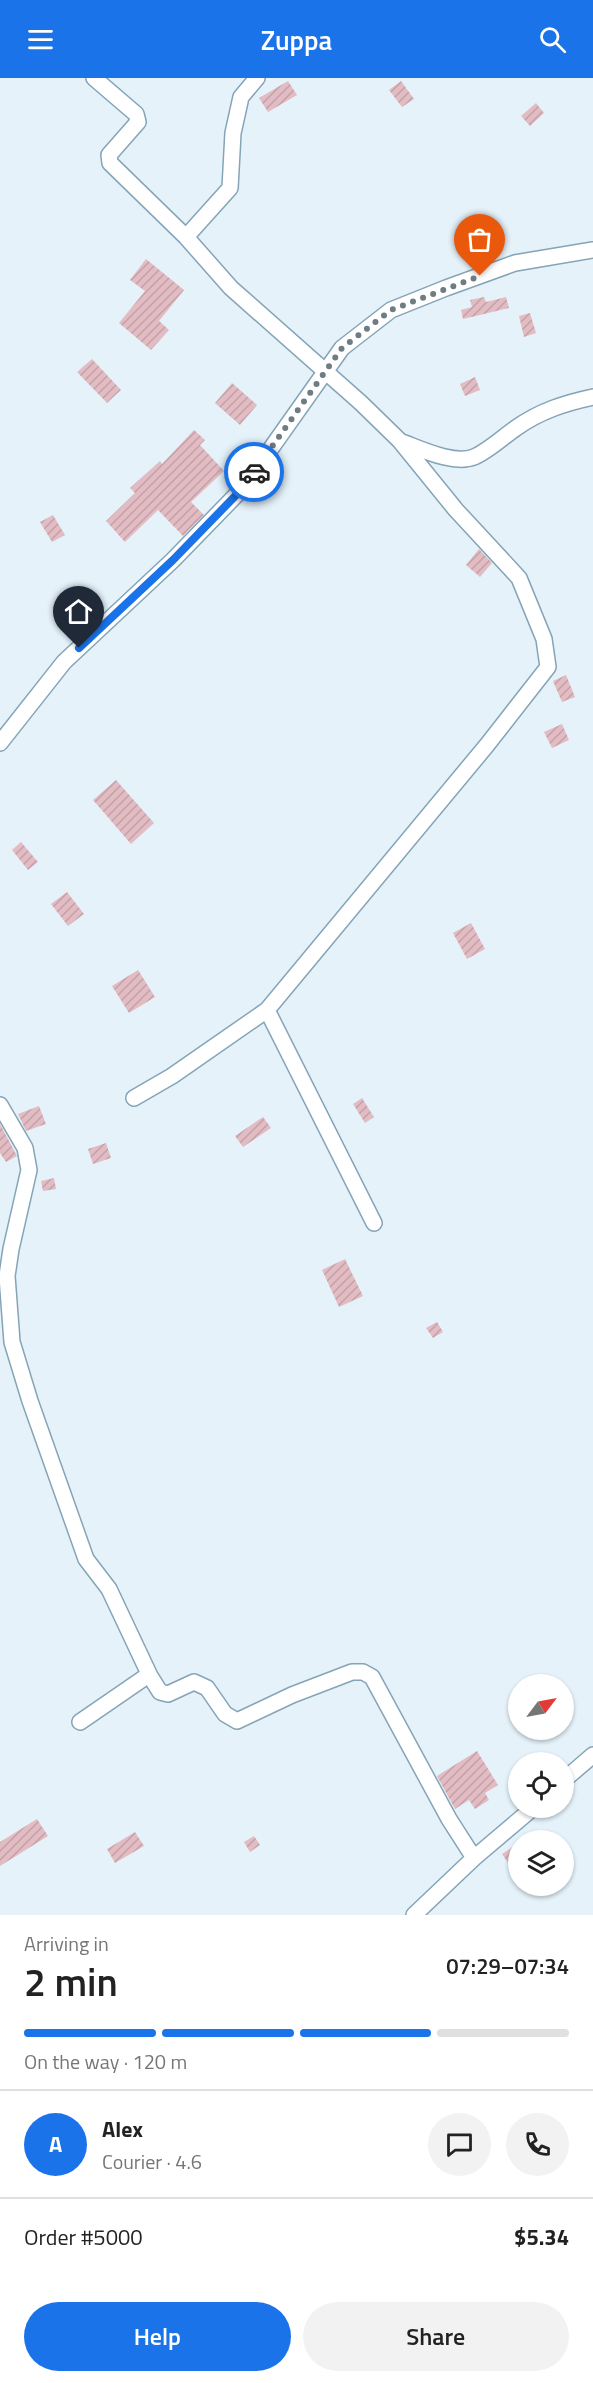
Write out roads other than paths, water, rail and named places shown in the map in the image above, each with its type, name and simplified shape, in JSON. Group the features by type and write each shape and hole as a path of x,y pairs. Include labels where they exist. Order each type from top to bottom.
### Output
{"street":[{"path":"94,78 136,114 138,122 109,155 110,163 186,237 231,288 361,403 400,441 456,510 519,578 544,639 548,667 487,745 267,1010 172,1076 134,1098"},
{"path":"186,237 230,188 233,133 242,97 257,78"},
{"path":"0,743 64,662 173,560 243,488 342,348 391,310 515,263 593,250"},
{"path":"400,441 445,458 473,458 518,426 545,411 562,404 593,398"},
{"path":"267,1010 374,1223"},
{"path":"0,1104 25,1148 29,1170 7,1276 12,1342 30,1401 86,1560 109,1589 150,1676 160,1692 168,1694 194,1682 207,1688 225,1714 237,1721 292,1695 352,1672 363,1672 372,1677 449,1819 474,1858"},
{"path":"80,1722 150,1676"},
{"path":"574,1771 593,1755"},
{"path":"414,1915 520,1818"}]}
